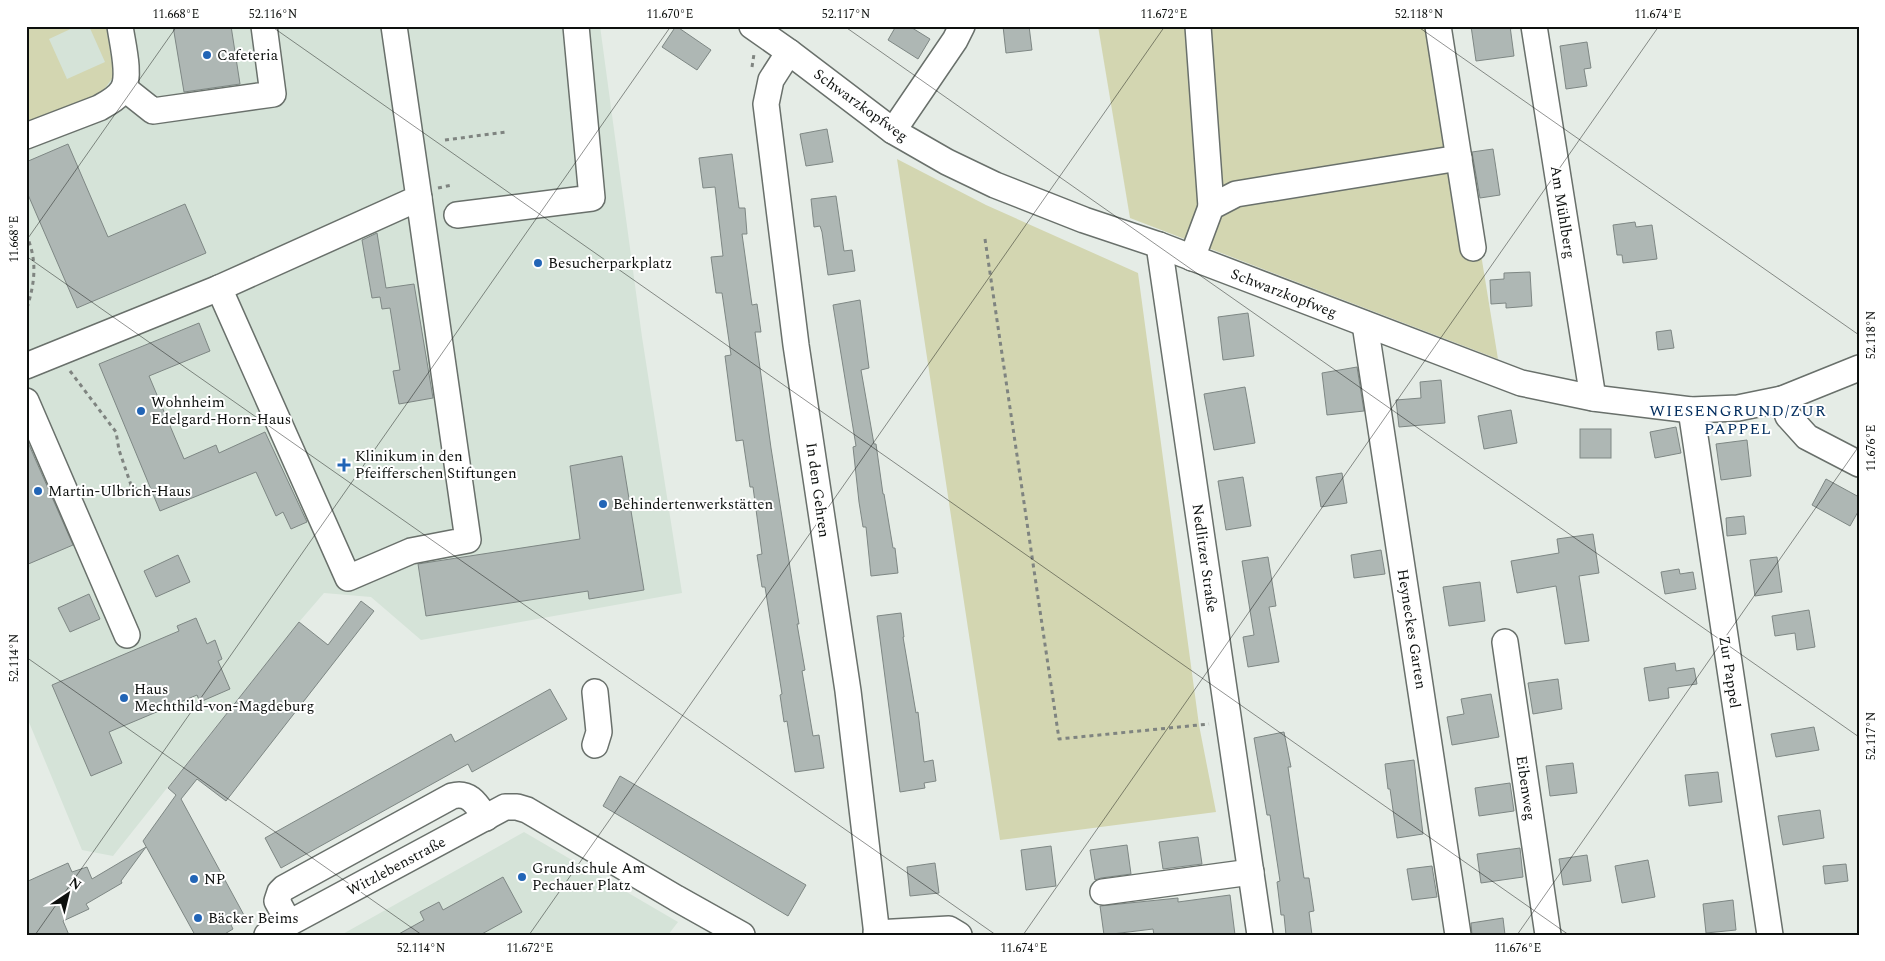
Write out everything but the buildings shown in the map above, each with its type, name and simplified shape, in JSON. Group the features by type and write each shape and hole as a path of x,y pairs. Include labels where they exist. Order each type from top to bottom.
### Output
{"street":[{"path":"26,136 99,108 124,88 126,76 120,26"},
{"path":"124,88 152,111 273,94 264,26"},
{"path":"218,288 348,578 411,551 468,540 394,26"},
{"path":"457,215 592,198 576,26"},
{"name":"Schwarzkopfweg","path":"752,26 893,131 947,162 995,185 1084,220 1159,245 1520,383 1593,398 1691,410 1738,408 1782,399 1859,368"},
{"path":"893,131 955,40 962,26"},
{"path":"1192,258 1211,207 1198,26"},
{"path":"1438,26 1473,248"},
{"name":"Am Mühlberg","path":"1534,26 1593,398"},
{"name":"In den Gehren","path":"789,52 771,80 766,104 796,345 848,691 876,934"},
{"path":"1211,207 1236,194 1459,158"},
{"path":"26,366 218,288 420,198"},
{"name":"Nedlitzer Straße","path":"1159,245 1260,935"},
{"name":"Heyneckes Garten","path":"1365,324 1458,935"},
{"path":"1782,399 1788,416 1807,437 1859,464"},
{"path":"26,401 127,635"},
{"name":"Zur Pappel","path":"1691,410 1770,935"},
{"name":"Eibenweg","path":"1505,642 1548,935"},
{"path":"595,692 599,732 595,746"},
{"path":"289,923 277,901 284,888 452,796 462,795 469,797 478,805 486,818"},
{"name":"Witzlebenstraße","path":"267,935 505,807 517,806 527,810 742,935"},
{"path":"1103,892 1251,872"},
{"path":"876,934 949,929 959,935"}],"path":[{"path":"445,140 506,132"},
{"path":"26,234 33,253 35,272 26,311"},
{"path":"986,239 1059,739 1229,722"},
{"path":"57,353 116,432 118,450 131,484 139,491"}],"shaded area":[{"name":"Klinikum in den Pfeifferschen Stiftungen","path":"26,26 600,26 642,337 682,593 421,640 371,597 324,593 113,856 82,850 26,715"},
{"name":"Grundschule Am Pechauer Platz","path":"524,832 678,922 668,935 341,935"}],"green space":[{"path":"26,26 77,26 49,39 67,79 105,62 89,26 106,26 114,76 99,96 26,127"},
{"path":"1098,26 1444,26 1498,359 1130,218"},
{"path":"897,159 986,205 1138,273 1199,725 1216,812 1000,840"}],"place":[{"name":"Cafeteria","path":"207,55"},
{"name":"Besucherparkplatz","path":"538,263"},
{"name":"Wohnheim Edelgard-Horn-Haus","path":"141,411"},
{"name":"Klinikum in den Pfeifferschen Stiftungen","path":"344,465"},
{"name":"Martin-Ulbrich-Haus","path":"38,491"},
{"name":"Behindertenwerkstätten","path":"603,504"},
{"name":"Haus Mechthild-von-Magdeburg","path":"124,698"},
{"name":"Grundschule Am Pechauer Platz","path":"522,877"},
{"name":"NP","path":"194,879"},
{"name":"Bäcker Beims","path":"198,918"}],"district":[{"name":"WIESENGRUND/ZUR PAPPEL","path":"1738,419"}]}
